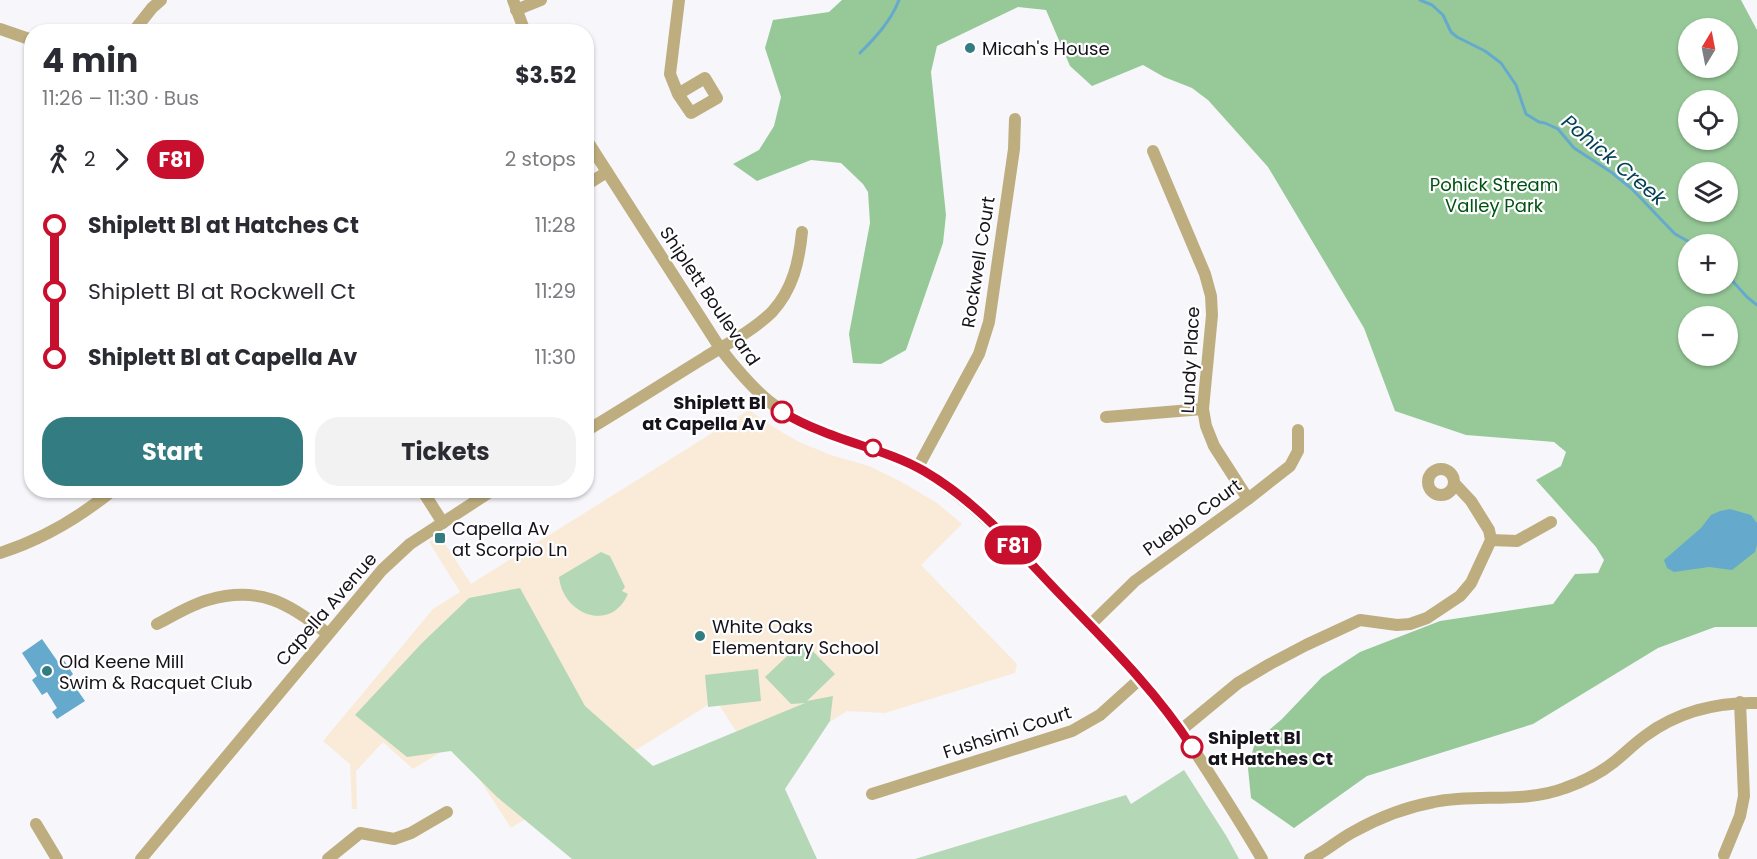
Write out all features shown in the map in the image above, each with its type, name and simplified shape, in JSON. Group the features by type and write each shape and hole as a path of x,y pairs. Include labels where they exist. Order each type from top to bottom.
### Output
{"street":[{"path":"139,24 161,0"},
{"path":"522,24 515,5 541,0"},
{"path":"678,94 670,74 680,0"},
{"path":"0,29 24,37"},
{"name":"Rockwell Court","path":"918,467 979,354 985,338 1014,149 1015,119"},
{"name":"Lundy Place","path":"1153,151 1205,274 1211,296 1212,315 1203,409 1206,426 1214,446 1248,499"},
{"name":"Shiplett Boulevard","path":"594,152 720,348 743,379 782,412 819,431 894,456 918,467 946,485 981,513 1159,700 1181,730 1262,859"},
{"path":"594,180 607,172"},
{"path":"594,426 720,348 772,311 789,287 795,273 802,232"},
{"path":"1106,417 1203,409"},
{"name":"Pueblo Court","path":"1090,625 1135,581 1290,466 1298,451 1298,430"},
{"path":"1181,730 1239,684 1306,645 1360,620 1397,625 1410,624 1427,618 1460,596 1471,583 1491,540 1489,530 1471,501 1455,484"},
{"path":"0,553 53,530 103,498"},
{"path":"427,498 443,523"},
{"name":"Capella Avenue","path":"141,859 382,570 400,552 481,498"},
{"path":"1491,540 1516,541 1551,522"},
{"path":"157,624 206,600 236,594 266,597 286,604 328,634"},
{"name":"Fushsimi Court","path":"872,794 1072,731 1100,715 1140,678"},
{"path":"1310,859 1379,818 1417,805 1456,799 1528,797 1564,789 1601,771 1646,735 1669,721 1705,708 1740,702 1757,703"},
{"path":"1724,855 1740,816 1744,796 1740,702"},
{"path":"328,859 360,833 394,839 411,833 447,812"},
{"path":"36,824 57,859"}],"shaded area":[{"name":"White Oaks Elementary School","path":"749,410 799,442 831,455 869,466 900,481 937,503 962,524 921,565 1017,664 1015,673 885,713 847,711 759,767 716,700 511,828 456,743 413,769 383,742 356,771 357,809 352,809 350,764 323,741 433,609 460,592 429,542 440,536 471,584"}],"green space":[{"name":"Pohick Stream Valley Park","path":"842,0 1741,0 1757,30 1757,627 1715,627 1658,648 1533,724 1367,776 1294,828 1251,798 1248,768 1255,742 1282,719 1322,677 1360,652 1440,621 1553,604 1575,574 1598,573 1604,560 1596,547 1536,480 1561,466 1566,452 1554,442 1466,435 1395,411 1364,328 1268,167 1208,100 1192,88 1164,77 1143,65 1092,86 1070,66 1046,10 1018,7 937,46 931,72 946,215 943,243 906,350 881,364 853,363 849,334 870,223 868,192 841,163 811,160 757,181 733,164 759,150 774,126 781,97 765,48 773,20 829,12"},
{"path":"601,552 610,556 625,587 622,591 628,594 620,606 611,613 600,616 578,609 569,601 562,590 559,577"},
{"path":"520,588 585,706 653,766 805,703 791,704 765,677 803,641 835,674 807,701 833,696 830,721 785,789 817,859 572,859 497,797 451,751 407,757 355,715 422,643 469,598"},
{"path":"758,669 761,701 708,707 705,675"},
{"path":"1184,770 1239,859 915,859 1126,795 1131,804"}],"water":[{"path":"1730,509 1751,515 1757,523 1755,552 1732,570 1709,567 1674,572 1667,568 1664,560 1701,528 1711,515"},
{"path":"42,639 58,662 63,659 73,674 69,678 85,701 57,719 52,712 57,708 47,692 42,695 32,680 37,676 22,653"}],"waterway":[{"path":"860,53 887,22 899,0"},
{"name":"Pohick Creek","path":"1420,0 1432,5 1443,15 1451,32 1457,37 1485,51 1501,63 1516,85 1526,114 1558,129 1574,148 1632,189 1678,236"},
{"name":"Pohick Creek","path":"1738,287 1757,305"}],"bus line":[{"name":"F81","path":"782,412 819,431 874,448 918,467 968,502 998,530 1140,678 1170,714 1192,747"}],"place":[{"name":"Micah's House","path":"970,48"},
{"name":"Shiplett Bl at Capella Av","path":"782,412"},
{"name":"Capella Av at Scorpio Ln","path":"440,538"},
{"name":"White Oaks Elementary School","path":"700,636"},
{"name":"Old Keene Mill Swim & Racquet Club","path":"47,671"},
{"name":"Shiplett Bl at Hatches Ct","path":"1192,747"}]}
